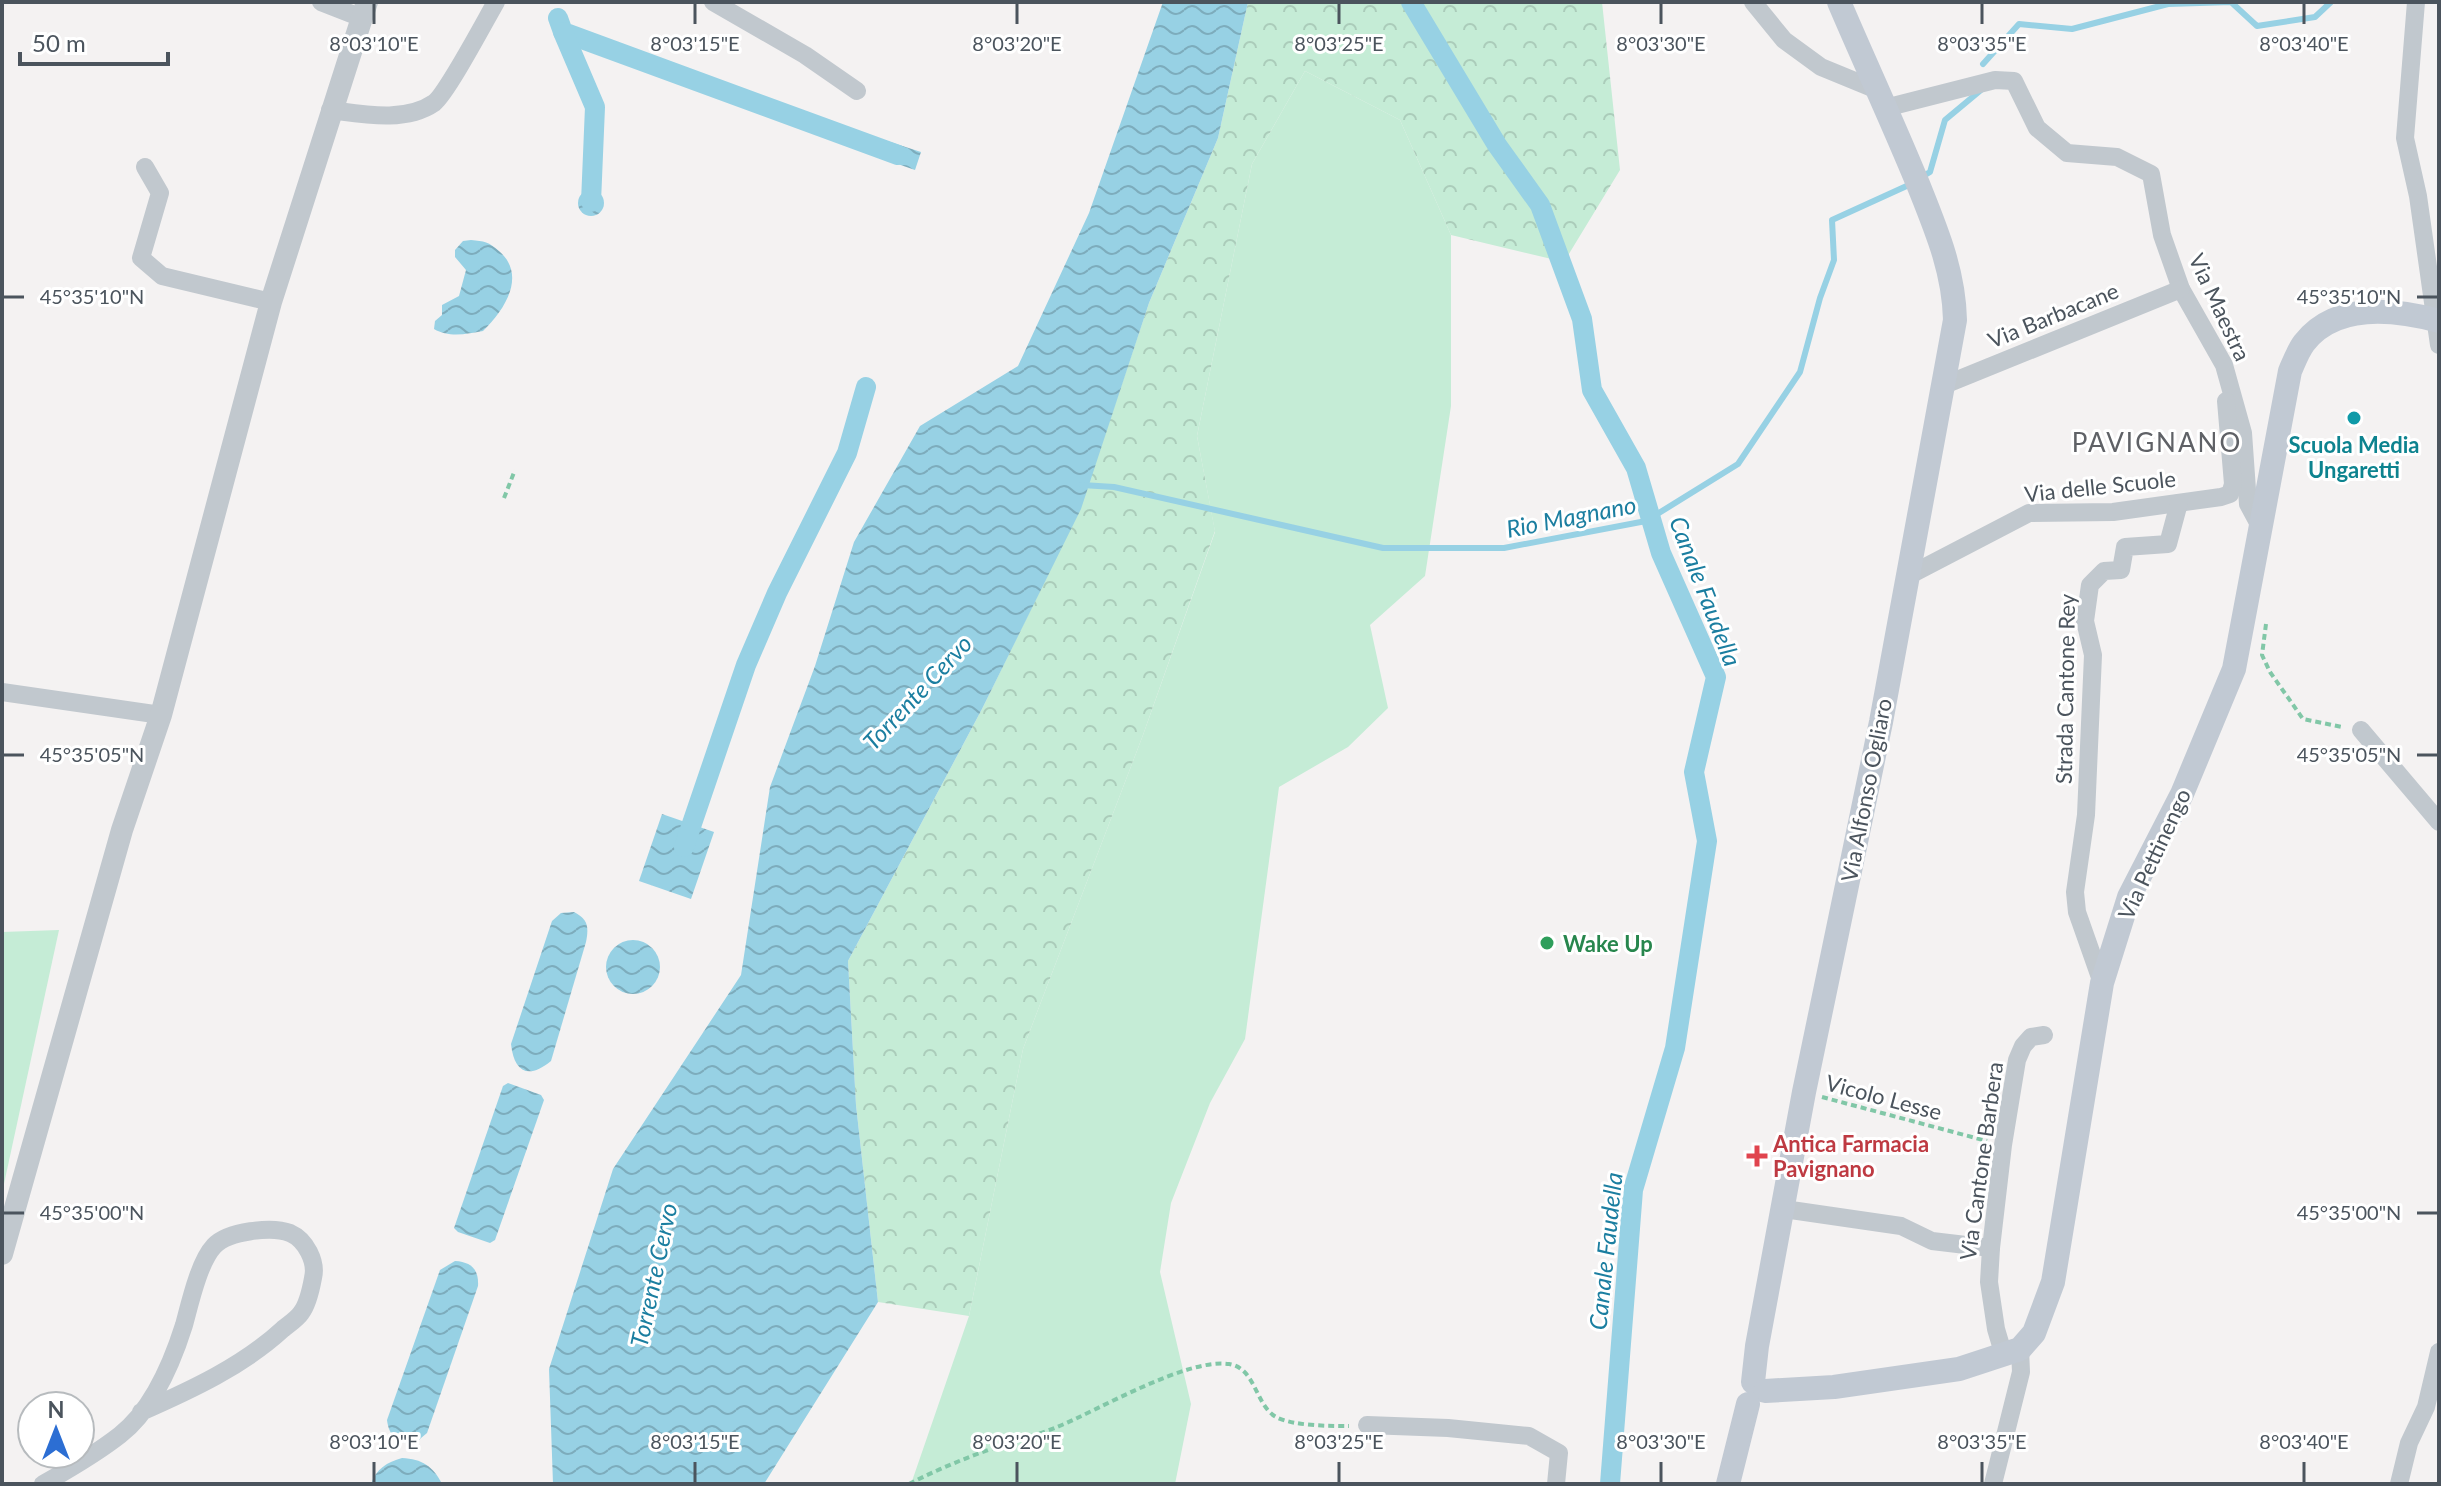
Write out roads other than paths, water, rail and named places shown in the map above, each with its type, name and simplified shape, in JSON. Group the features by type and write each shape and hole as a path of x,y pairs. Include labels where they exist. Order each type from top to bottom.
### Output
{"main road":[{"path":"1839,2 1881,99"},
{"name":"Via Alfonso Ogliaro","path":"1728,1484 1755,1392 1757,1346 1804,1092 1881,722 1955,320 1954,292 1942,243 1881,99"},
{"name":"Via Pettinengo","path":"2012,1352 2034,1333 2053,1282 2102,983 2129,897 2182,794 2234,669 2262,530 2280,410 2290,371 2303,344 2326,322 2354,313 2389,312 2437,321"},
{"path":"1755,1392 1834,1387 1959,1369 2012,1352"}],"street":[{"path":"2,1254 122,830 161,715 271,302 364,10 321,2"},
{"path":"330,110 377,116 414,111 435,102 496,2"},
{"path":"713,2 805,55 857,91"},
{"path":"1753,2 1784,40 1821,67 1881,99"},
{"path":"2416,2 2405,138 2418,196 2439,345"},
{"name":"Via Maestra","path":"1881,99 1995,80 2014,81 2037,128 2067,153 2117,157 2151,174 2162,235 2181,289 2224,365 2243,433 2248,504 2262,530"},
{"path":"145,167 160,193 141,258 162,276 271,302"},
{"name":"Via Barbacane","path":"1942,386 2181,289"},
{"name":"Via delle Scuole","path":"1908,576 2029,513 2113,512 2230,494 2233,484 2224,365"},
{"name":"Strada Cantone Rey","path":"2102,983 2077,912 2075,892 2086,815 2093,671 2093,655 2085,621 2086,602 2090,585 2104,571 2121,570 2125,547 2168,544 2179,503"},
{"path":"2,692 161,715"},
{"path":"2361,730 2439,822"},
{"name":"Via Cantone Barbera","path":"1993,1484 2021,1372 1996,1329 1989,1282 1991,1248 2017,1060 2031,1037 2044,1035"},
{"path":"1784,1209 1901,1226 1932,1241 1991,1248"},
{"path":"43,1484 121,1434 141,1412 164,1375 180,1338 205,1262 215,1245 234,1234 264,1230 290,1233 308,1249 315,1272 301,1313 273,1339 234,1365 187,1392 141,1412"},
{"path":"2399,1484 2409,1443 2432,1414 2439,1352"},
{"path":"1367,1425 1448,1428 1529,1436 1559,1453 1556,1484"}],"water":[{"name":"Torrente Cervo","path":"1163,2 1248,2 1218,138 1149,303 1081,509 982,709 848,961 856,1105 878,1302 764,1484 553,1484 549,1369 613,1169 741,975 770,787 815,666 854,542 920,426 1018,366 1089,213"},
{"path":"878,138 921,152 915,170 872,155"},
{"path":"591,190 600,194 604,203 600,212 591,216 582,212 578,203 582,194"},
{"path":"463,241 489,244 507,260 512,281 510,292 499,313 483,331 446,334 434,329 435,321 442,315 442,305 459,296 466,270 455,257 455,250"},
{"path":"662,814 714,832 691,899 639,881"},
{"path":"574,912 585,921 587,937 551,1061 535,1070 524,1070 515,1061 511,1044 552,921 561,913"},
{"path":"633,940 652,948 660,967 652,986 633,994 614,986 606,967 614,948"},
{"path":"508,1083 541,1095 544,1100 495,1240 490,1243 454,1228 503,1086"},
{"path":"455,1261 473,1268 478,1286 427,1433 414,1444 403,1442 392,1435 387,1420 440,1270"},
{"path":"402,1458 426,1465 442,1484 371,1484 383,1467"}],"waterway":[{"name":"Canale Faudella","path":"1411,2 1497,145 1540,205 1582,319 1592,390 1636,468 1661,553 1716,677 1694,772 1707,841 1675,1048 1633,1190 1610,1484"},
{"name":"Rio Magnano","path":"1983,64 2019,24 2072,29 2168,4 2231,2 2257,26 2315,17 2331,2"},
{"path":"558,18 563,32 898,155"},
{"path":"563,32 595,107 591,202"},
{"name":"Rio Magnano","path":"1920,178 1930,172 1945,120 1981,90"},
{"name":"Rio Magnano","path":"1082,485 1114,487 1383,548 1504,548 1646,521 1738,464 1800,372 1834,260 1832,220 1911,184"},
{"path":"684,847 746,665 777,593 847,453 866,387"}],"place":[{"name":"Scuola Media Ungaretti","path":"2354,418"},
{"name":"Wake Up","path":"1547,943"},
{"name":"Antica Farmacia Pavignano","path":"1757,1156"}],"district":[{"name":"PAVIGNANO","path":"2157,442"}]}
